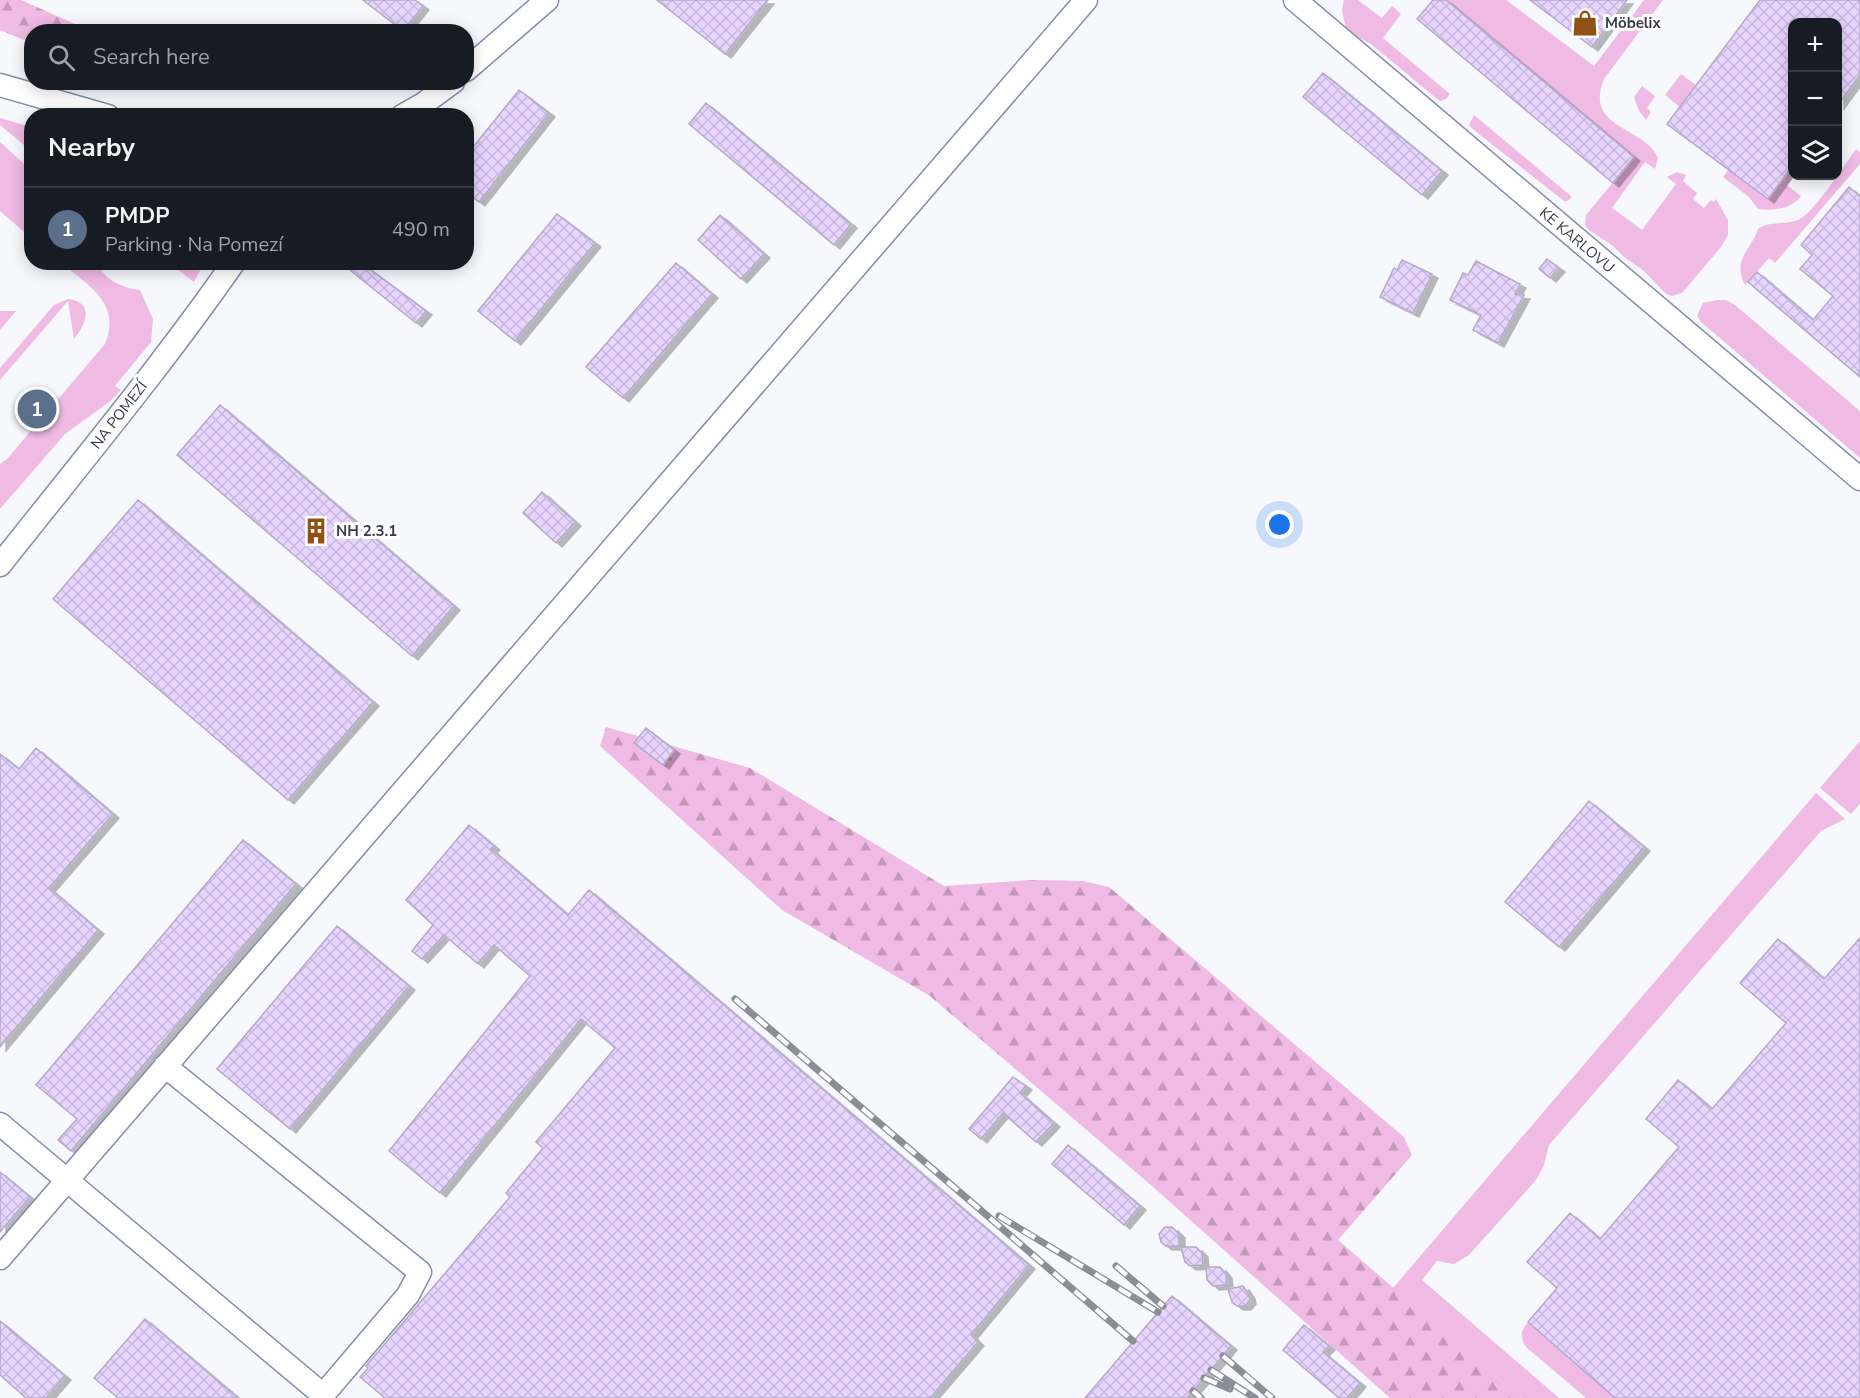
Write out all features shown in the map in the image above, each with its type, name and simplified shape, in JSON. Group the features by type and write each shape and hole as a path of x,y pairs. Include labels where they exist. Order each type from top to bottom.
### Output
{"street":[{"path":"474,63 547,0"},
{"path":"0,1258 1086,0"},
{"name":"KE KARLOVU","path":"1295,0 1860,479"},
{"path":"0,85 80,108"},
{"path":"416,108 442,90"},
{"name":"NA POMEZÍ","path":"0,565 206,303 229,270"},
{"path":"0,1124 323,1395 408,1295 420,1272 165,1066"}],"green space":[{"path":"0,0 21,0 75,24 24,24 24,40 0,30"},
{"path":"1344,0 1358,0 1382,18 1392,6 1401,14 1383,38 1450,94 1446,99 1440,101 1437,99 1371,44 1351,34 1346,29 1342,10"},
{"path":"1446,0 1506,0 1594,66 1644,0 1663,0 1604,79 1600,95 1602,108 1609,118 1642,140 1658,158 1655,169 1645,162 1612,208 1642,230 1676,184 1667,177 1677,172 1686,175 1683,181 1697,193 1693,199 1704,208 1711,200 1714,202 1716,199 1728,220 1728,235 1721,247 1682,293 1672,296 1666,294 1644,271 1585,225 1586,215 1634,157"},
{"path":"1681,74 1696,85 1680,107 1665,95"},
{"path":"1642,86 1655,96 1647,108 1651,112 1646,120 1639,111 1634,97"},
{"path":"1474,115 1572,197 1564,201 1475,131 1469,125"},
{"path":"0,118 24,125 24,145 0,125"},
{"path":"0,142 24,164 24,232 0,211"},
{"path":"1856,149 1860,152 1860,164 1775,263 1769,258 1745,285 1741,276 1741,262 1758,229 1762,226 1795,221 1806,215 1834,180 1842,180 1842,169"},
{"path":"1728,170 1768,199 1788,172 1788,180 1791,180 1787,185 1801,196 1792,204 1770,210 1758,209 1749,197 1723,177"},
{"path":"70,270 101,270 115,282 140,290 153,319 151,342 115,386 121,390 109,402 65,434 0,509 0,464 7,459 105,344 109,330 109,317 100,296"},
{"path":"178,270 200,270 194,282"},
{"path":"68,299 82,305 86,315 74,339 68,301 0,380 0,368 54,305"},
{"path":"1726,300 1735,305 1860,411 1860,458 1701,322 1697,316 1703,303"},
{"path":"0,311 16,311 0,330"},
{"path":"606,727 750,768 944,886 1032,880 1083,881 1109,887 1404,1137 1412,1155 1338,1240 1521,1398 1390,1398 1152,1186 930,996 782,910 600,746"},
{"path":"1860,741 1860,804 1851,814 1820,788"},
{"path":"1816,793 1845,819 1821,831 1549,1145 1544,1165 1536,1180 1469,1255 1454,1264 1437,1261 1422,1280 1559,1398 1521,1398 1393,1288"},
{"path":"1528,1322 1615,1398 1586,1398 1526,1347 1522,1334"}],"building":[{"path":"363,0 415,0 423,6 409,24 394,24"},
{"path":"657,0 768,0 725,54"},
{"path":"1433,0 1446,0 1634,157 1613,183 1417,19"},
{"name":"Möbelix","path":"1530,0 1627,0 1592,47"},
{"path":"1760,0 1860,0 1860,75 1842,100 1842,18 1788,18 1788,172 1768,199 1667,124"},
{"path":"1323,73 1442,171 1422,195 1303,97"},
{"path":"519,90 549,113 479,202 474,198 474,146"},
{"path":"706,103 851,224 834,245 689,124"},
{"path":"1849,187 1860,196 1860,377 1748,282 1757,272 1813,320 1833,296 1800,269 1812,255 1801,245"},
{"path":"557,214 595,243 515,341 478,311"},
{"path":"720,215 764,254 741,279 698,240"},
{"path":"1547,259 1559,268 1550,278 1539,269"},
{"path":"1402,260 1432,274 1413,313 1380,297 1394,268 1397,270"},
{"path":"1476,261 1520,284 1515,294 1524,295 1498,343 1473,330 1481,315 1450,300 1463,273 1468,275"},
{"path":"676,263 712,294 623,398 586,367"},
{"path":"350,270 371,270 426,311 416,323"},
{"name":"NH 2.3.1","path":"220,405 454,606 412,656 177,455"},
{"path":"542,492 575,522 556,543 523,513"},
{"path":"138,500 373,702 288,800 53,599"},
{"path":"646,728 674,750 663,765 634,743"},
{"path":"36,748 113,814 49,888 98,930 0,1047 0,754 19,769"},
{"path":"1589,801 1644,847 1559,947 1505,902"},
{"path":"469,825 494,846 491,849 568,915 589,890 1029,1265 971,1335 978,1342 930,1398 385,1398 360,1377 368,1368 366,1366 510,1197 506,1193 543,1148 536,1142 615,1048 581,1019 440,1193 389,1151 530,976 494,945 478,964 444,935 422,959 412,951 433,925 406,900"},
{"path":"243,840 296,884 71,1151 58,1140 77,1119 36,1085"},
{"path":"337,926 409,986 290,1129 217,1069"},
{"path":"1860,938 1860,1398 1615,1398 1528,1322 1557,1288 1527,1262 1570,1213 1600,1239 1679,1147 1646,1119 1678,1080 1712,1109 1786,1023 1740,983 1778,939 1824,979"},
{"path":"1013,1077 1026,1086 1020,1093 1054,1123 1036,1142 1003,1113 981,1139 969,1129"},
{"path":"1068,1145 1140,1206 1124,1225 1052,1164"},
{"path":"0,1172 30,1197 0,1232"},
{"path":"1165,1227 1172,1227 1179,1234 1179,1246 1166,1246 1161,1242 1159,1234"},
{"path":"1181,1247 1196,1247 1202,1253 1203,1265 1190,1266 1185,1262"},
{"path":"1206,1267 1220,1267 1226,1274 1227,1285 1213,1286 1207,1280"},
{"path":"1243,1286 1250,1300 1245,1306 1237,1306 1232,1302 1228,1289"},
{"path":"1172,1296 1231,1346 1211,1370 1187,1398 1085,1398"},
{"path":"145,1319 238,1398 118,1398 94,1378"},
{"path":"0,1321 65,1376 46,1398 26,1398 0,1375"},
{"path":"1304,1325 1329,1346 1323,1352 1360,1383 1347,1398 1339,1398 1283,1350"}],"railway":[{"path":"735,999 1133,1341"},
{"path":"999,1216 1158,1312"},
{"path":"1116,1266 1163,1306"},
{"path":"1223,1356 1272,1398"},
{"path":"1211,1370 1255,1398"},
{"path":"1204,1378 1230,1389"},
{"path":"1193,1391 1201,1398"}],"place":[{"name":"Möbelix","path":"1585,23"},
{"name":"PMDP","path":"37,409"},
{"name":"NH 2.3.1","path":"316,531"}]}
